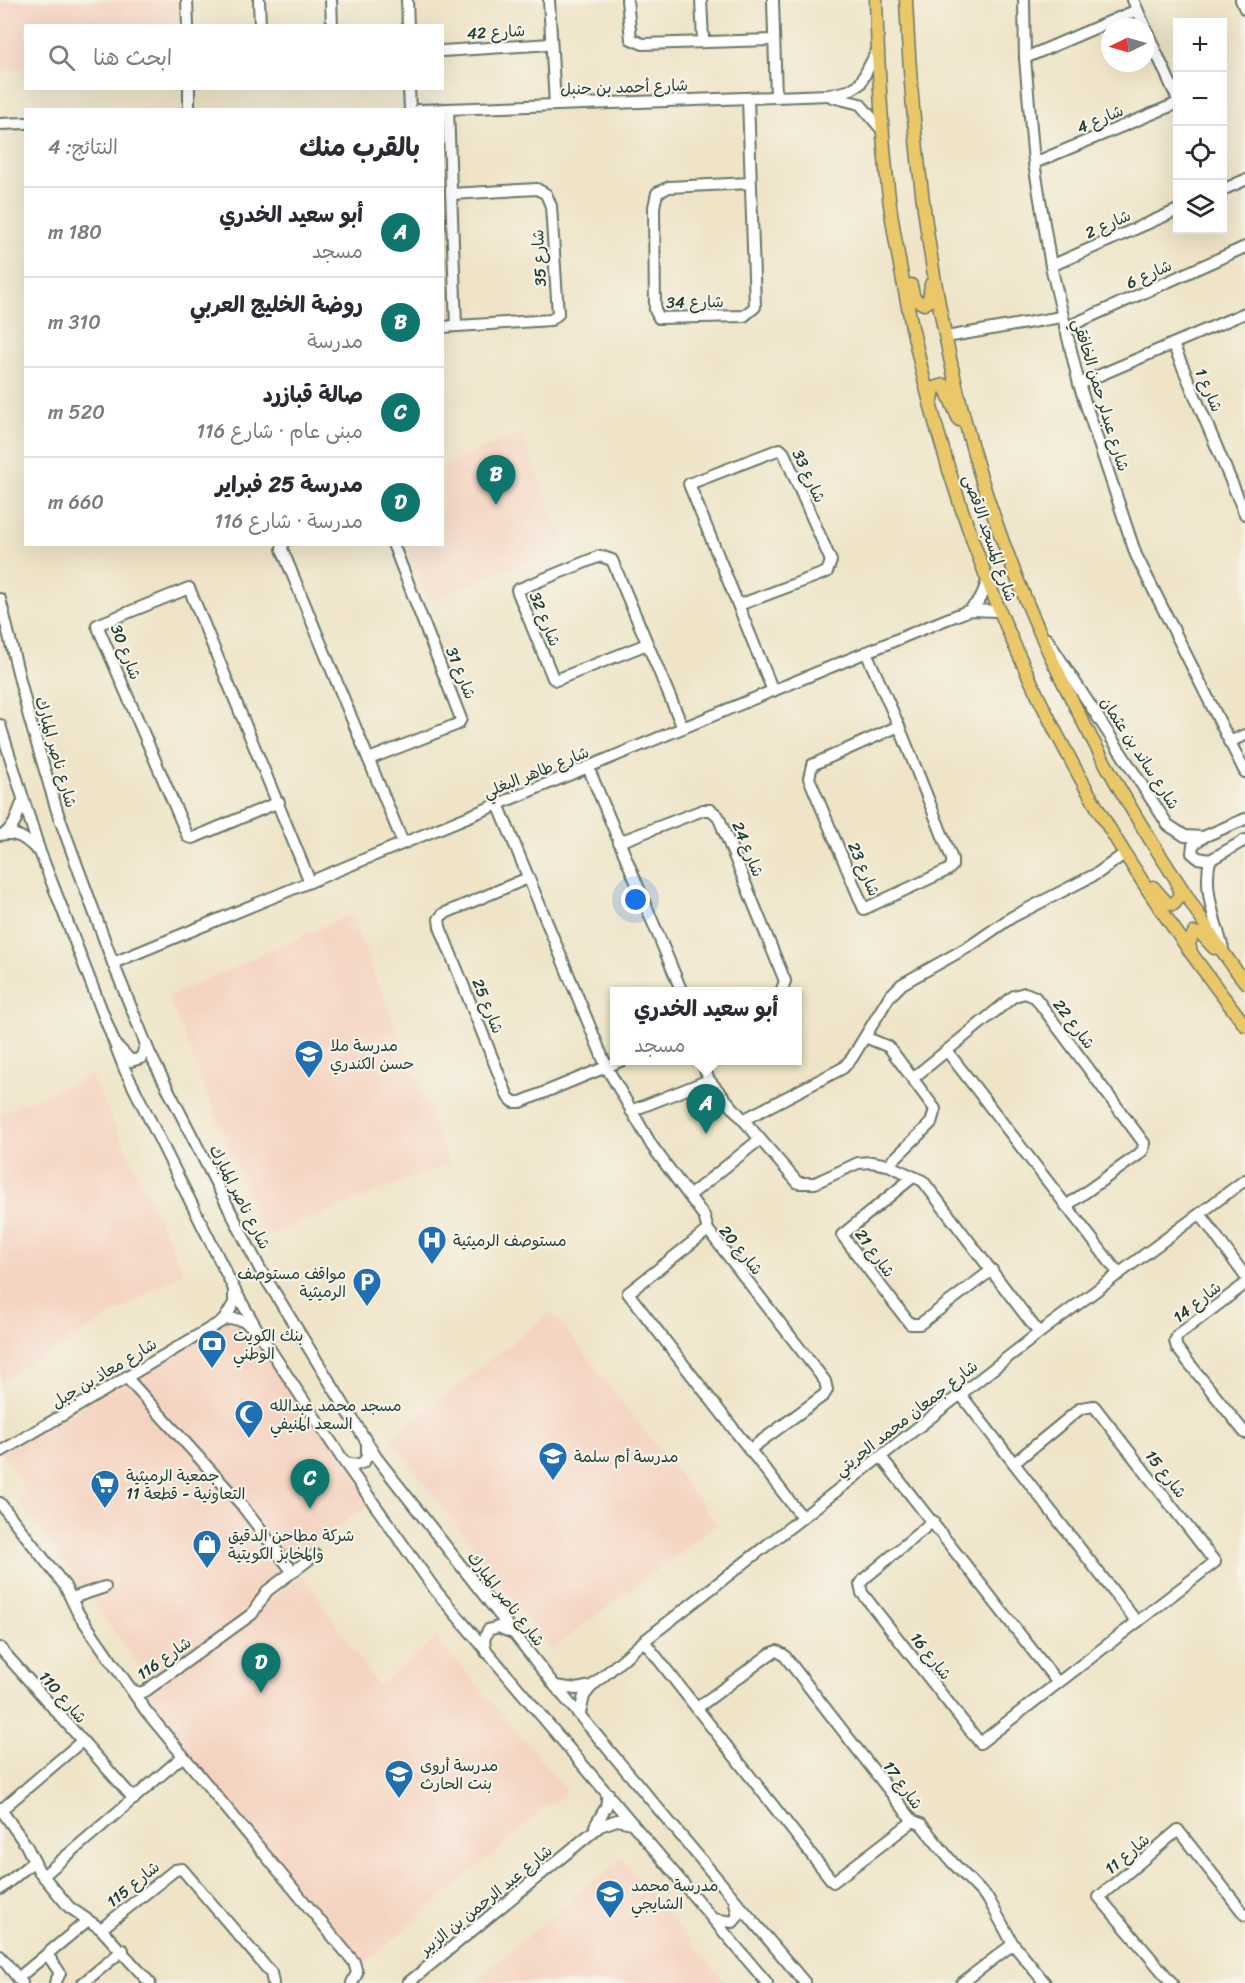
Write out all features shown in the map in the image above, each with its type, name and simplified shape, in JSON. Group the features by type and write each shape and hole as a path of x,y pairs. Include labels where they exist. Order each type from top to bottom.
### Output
{"main road":[{"name":"شارع المسجد الاقصى","path":"876,0 882,130 891,214 918,354 935,425 987,582 998,611 1061,746 1126,857 1191,953 1245,1025"},
{"name":"شارع المسجد الاقصى","path":"906,0 916,154 931,263 946,338 980,472 1040,628 1098,750 1142,827 1245,982"},
{"path":"891,214 902,246 914,299 924,304 929,301 931,295 931,263"},
{"path":"935,425 931,393 938,385 944,385 980,472"},
{"path":"1126,857 1171,904 1178,901 1180,896 1176,879"},
{"path":"1191,953 1189,939 1194,933 1201,934 1236,971"}],"street":[{"path":"187,0 188,24"},
{"path":"259,0 260,24"},
{"path":"331,0 332,24"},
{"path":"407,0 408,24"},
{"path":"549,0 555,105"},
{"path":"627,0 631,39 643,44 703,40 774,40"},
{"path":"701,0 703,40"},
{"path":"773,0 776,97"},
{"name":"شارع عبدلر حمن الخافقي","path":"1024,0 1025,58 1034,163 1061,317 1080,384 1136,555 1245,771"},
{"path":"1241,0 1245,9"},
{"name":"شارع 4","path":"1025,58 1135,5"},
{"name":"شارع 42","path":"444,51 551,44"},
{"name":"شارع أحمد بن حنبل","path":"444,108 830,95 848,91 860,84 878,49"},
{"name":"شارع 4","path":"1155,51 1173,91"},
{"path":"189,90 189,108"},
{"path":"409,90 410,108"},
{"name":"شارع أحمد بن حنبل","path":"830,95 860,104 882,130"},
{"name":"شارع 34","path":"748,98 754,309 744,315 659,318 655,310 654,207 657,193 669,188 750,183"},
{"name":"شارع 4","path":"1034,163 1173,104"},
{"path":"448,108 456,326"},
{"path":"0,124 24,123"},
{"path":"1227,188 1245,180"},
{"name":"شارع 35","path":"444,327 551,320 558,314 551,206 546,194 537,189 451,194"},
{"name":"شارع 2","path":"1051,266 1173,212"},
{"name":"شارع 6","path":"1065,328 1245,247"},
{"path":"1080,384 1245,313"},
{"path":"946,338 1061,317"},
{"name":"شارع 1","path":"1173,344 1245,514"},
{"name":"شارع 33","path":"739,605 827,572 831,567 817,528 784,453 780,449 689,484 773,691"},
{"path":"283,546 403,843"},
{"name":"شارع 31","path":"369,759 458,724 461,719 394,546"},
{"name":"شارع 32","path":"647,644 556,680 553,678 517,590 600,556 607,556 612,560 683,728"},
{"path":"970,610 981,598 987,582"},
{"name":"شارع 30","path":"279,802 193,838 188,837 98,625 189,588 279,802 310,882"},
{"name":"شارع ناصر المبارك","path":"0,599 29,717 58,814 113,963 146,1044 260,1269 376,1457 555,1686 805,1983"},
{"name":"شارع طاهر البغلي","path":"113,963 970,610 998,611"},
{"name":"شارع ساند بن عثمان","path":"1040,628 1168,825 1185,836 1203,837"},
{"name":"شارع 23","path":"866,652 899,726 952,859 952,866 948,870 864,909 809,778 809,771 812,765 899,726"},
{"path":"0,725 22,803 39,852 125,1070 234,1289 261,1336 345,1463 436,1591 767,1983"},
{"path":"1229,742 1245,735"},
{"path":"588,767 680,987"},
{"path":"3,835 14,824 22,803"},
{"path":"498,804 607,1068 652,1146 704,1216 708,1230"},
{"name":"شارع 24","path":"619,842 702,810 711,810 718,816 785,981 783,987"},
{"path":"1245,819 1203,837 1193,845 1192,853 1198,858 1210,860 1245,840"},
{"path":"3,835 25,838 39,852"},
{"path":"743,1120 843,1068 852,1058 889,997 912,977 970,946 1012,917 1126,857"},
{"path":"1210,860 1208,891 1225,955"},
{"name":"شارع 25","path":"528,878 443,914 439,919 440,927 508,1096 514,1102 521,1102 613,1065"},
{"name":"شارع 22","path":"947,1051 1018,994 1032,995 1042,1007 1144,1143 1143,1150 1138,1155 1066,1206"},
{"path":"865,1037 886,1045 933,1105 935,1116 888,1165"},
{"path":"117,1046 131,1061 141,1058 146,1044"},
{"path":"913,1078 947,1051 1119,1275"},
{"path":"703,1065 709,1080 793,1179 802,1184 815,1183 858,1163 888,1165 929,1187 1039,1333"},
{"path":"631,1111 709,1080"},
{"path":"689,1196 759,1140"},
{"name":"شارع 21","path":"913,1177 842,1235 910,1324 921,1324 992,1270"},
{"name":"شارع جمعان محمد الحريتي","path":"580,1713 584,1696 592,1686 644,1641 1039,1333 1201,1215 1245,1180"},
{"path":"1201,1215 1245,1276"},
{"name":"شارع 20","path":"749,1450 824,1395 827,1390 825,1381 708,1230 628,1293 749,1450 802,1517"},
{"name":"شارع 14","path":"1245,1284 1178,1335 1175,1341 1177,1348 1245,1433"},
{"path":"234,1289 234,1304 224,1320 248,1322 261,1336"},
{"name":"شارع معاذ بن جبل","path":"0,1452 224,1320"},
{"path":"126,1377 247,1512 292,1571"},
{"path":"961,1395 1137,1622"},
{"name":"شارع 15","path":"1014,1463 1081,1408 1094,1406 1215,1562 1091,1657"},
{"path":"345,1463 364,1462 367,1456 366,1439"},
{"path":"881,1457 1058,1683"},
{"name":"شارع 116","path":"0,1503 65,1586 78,1613 132,1690 140,1693 250,1616 265,1593 315,1555"},
{"name":"شارع 16","path":"933,1521 864,1579 860,1585 862,1593 980,1743 1091,1657"},
{"path":"72,1598 105,1587"},
{"path":"486,1652 484,1636 490,1628 503,1628 515,1636"},
{"name":"شارع 17","path":"644,1641 833,1882 913,1821 784,1654 777,1651 770,1654 698,1708"},
{"name":"شارع 110","path":"0,1648 82,1741 1,1809 26,1845 43,1876 69,1907 101,1929"},
{"path":"555,1686 576,1689 592,1686"},
{"path":"132,1690 182,1758 354,1962 357,1973 352,1983"},
{"path":"82,1741 134,1799"},
{"path":"43,1876 182,1758"},
{"name":"شارع عبد الرحمن بن الزبير","path":"583,1839 600,1821 606,1807 608,1792"},
{"name":"شارع عبد الرحمن بن الزبير","path":"408,1983 583,1839 611,1821 633,1823"},
{"path":"913,1821 921,1824 952,1862 989,1900 1013,1944 1045,1983"},
{"name":"شارع 11","path":"1172,1983 1099,1897 1178,1830 1245,1915"},
{"path":"0,1888 34,1861"},
{"name":"شارع 115","path":"150,1983 123,1950 101,1929 175,1870 182,1869 271,1973 273,1983"},
{"path":"713,1919 733,1922 738,1916 735,1900"},
{"path":"0,1956 20,1980 87,1921"},
{"path":"962,1983 1013,1944"},
{"path":"83,1983 123,1950"},
{"path":"47,1954 60,1973 55,1983"}],"shaded area":[{"path":"0,0 177,0 178,24 24,24 24,68 0,70"},
{"path":"521,432 565,545 429,601 406,546 444,546 444,466"},
{"name":"مدرسة ملا حسن الكندري","path":"351,914 449,1163 265,1237 168,997"},
{"path":"91,1075 184,1272 0,1382 0,1114"},
{"name":"مدرسة أم سلمة","path":"552,1312 717,1524 551,1650 390,1438"},
{"path":"224,1320 252,1327 374,1503 285,1561 292,1571 256,1611 303,1575 378,1686 437,1638 567,1790 360,1968 142,1699 230,1631 153,1686 18,1498 25,1491 1,1452"},
{"name":"مدرسة محمد الشايجي","path":"621,1858 726,1983 472,1983"}],"place":[{"name":"روضة الخليج العربي","path":"496,505"},
{"name":"مدرسة ملا حسن الكندري","path":"309,1080"},
{"name":"أبو سعيد الخدري","path":"706,1134"},
{"name":"مستوصف الرميثية","path":"432,1266"},
{"name":"مواقف مستوصف الرميثية","path":"367,1308"},
{"name":"بنك الكويت الوطني","path":"212,1370"},
{"name":"مسجد محمد عبدالله السعد المنيفي","path":"249,1440"},
{"name":"مدرسة أم سلمة","path":"553,1482"},
{"name":"صالة قبازرد","path":"310,1509"},
{"name":"جمعية الرميثية التعاونية - قطعة 11","path":"105,1510"},
{"name":"شركة مطاحن الدقيق والمخابز الكويتية","path":"207,1570"},
{"name":"مدرسة 25 فبراير","path":"261,1693"},
{"name":"مدرسة أروى بنت الحارث","path":"399,1800"},
{"name":"مدرسة محمد الشايجي","path":"610,1920"}]}
